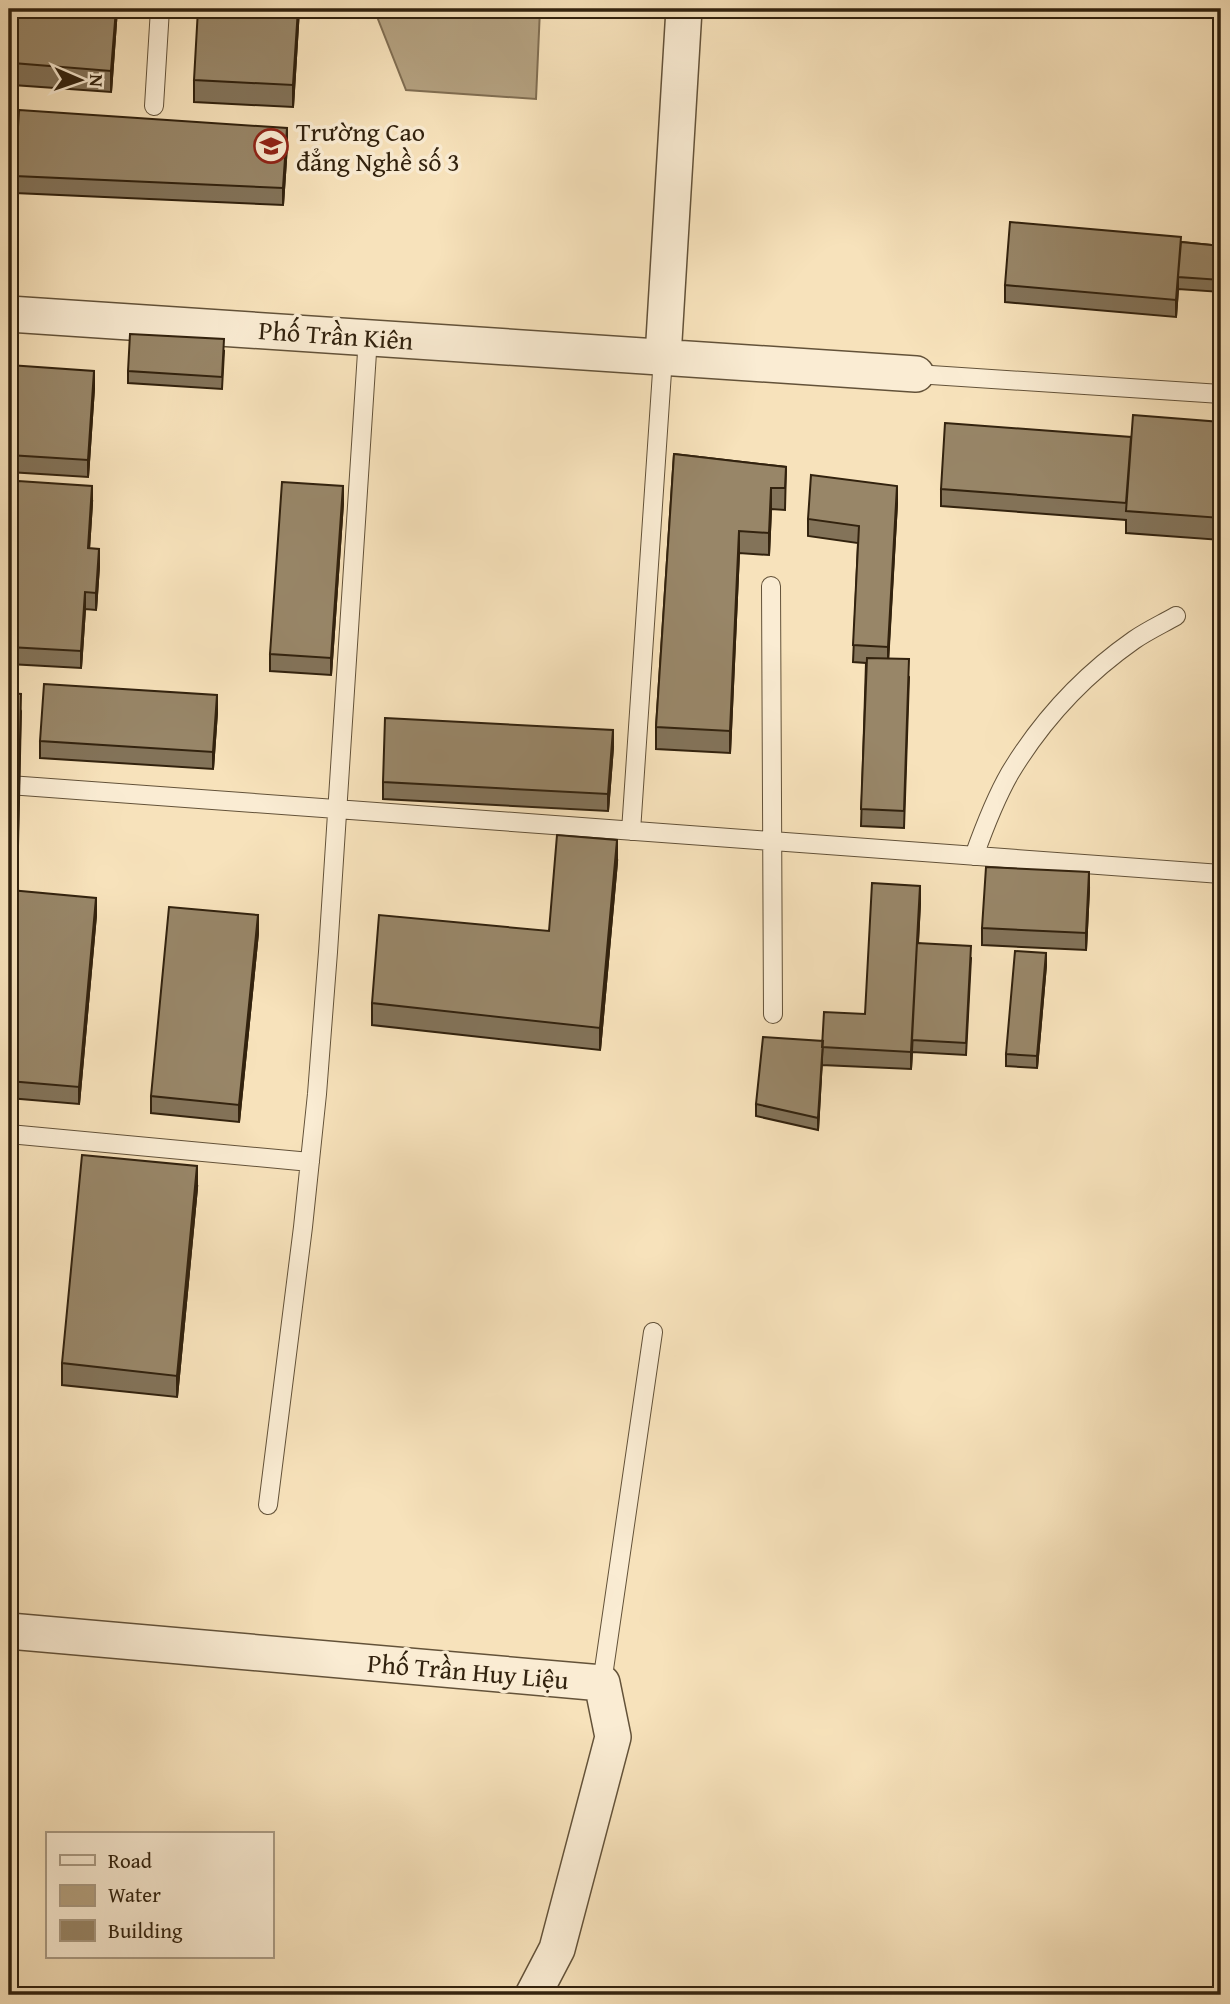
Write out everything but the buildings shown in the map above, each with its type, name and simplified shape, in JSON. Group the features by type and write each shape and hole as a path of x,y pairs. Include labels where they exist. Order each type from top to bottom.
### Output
{"street":[{"path":"663,358 684,9"},
{"name":"Phố Trần Kiên","path":"9,314 916,374"},
{"name":"Phố Trần Huy Liệu","path":"9,1631 602,1683 613,1737 557,1949 533,1995"}],"lane":[{"path":"154,106 160,9"},
{"path":"268,1505 289,1352 310,1162 328,952 368,337"},
{"path":"631,831 663,358"},
{"path":"916,374 1221,394"},
{"path":"771,586 773,1014"},
{"path":"974,856 989,815 1009,774 1033,737 1063,701 1097,668 1135,639 1176,615"},
{"path":"9,785 1221,874"},
{"path":"9,1134 310,1162"},
{"path":"602,1683 653,1332"}],"water":[{"path":"374,9 540,9 536,99 406,90"}],"place":[{"name":"Trường Cao đẳng Nghề số 3","path":"271,146"}]}
